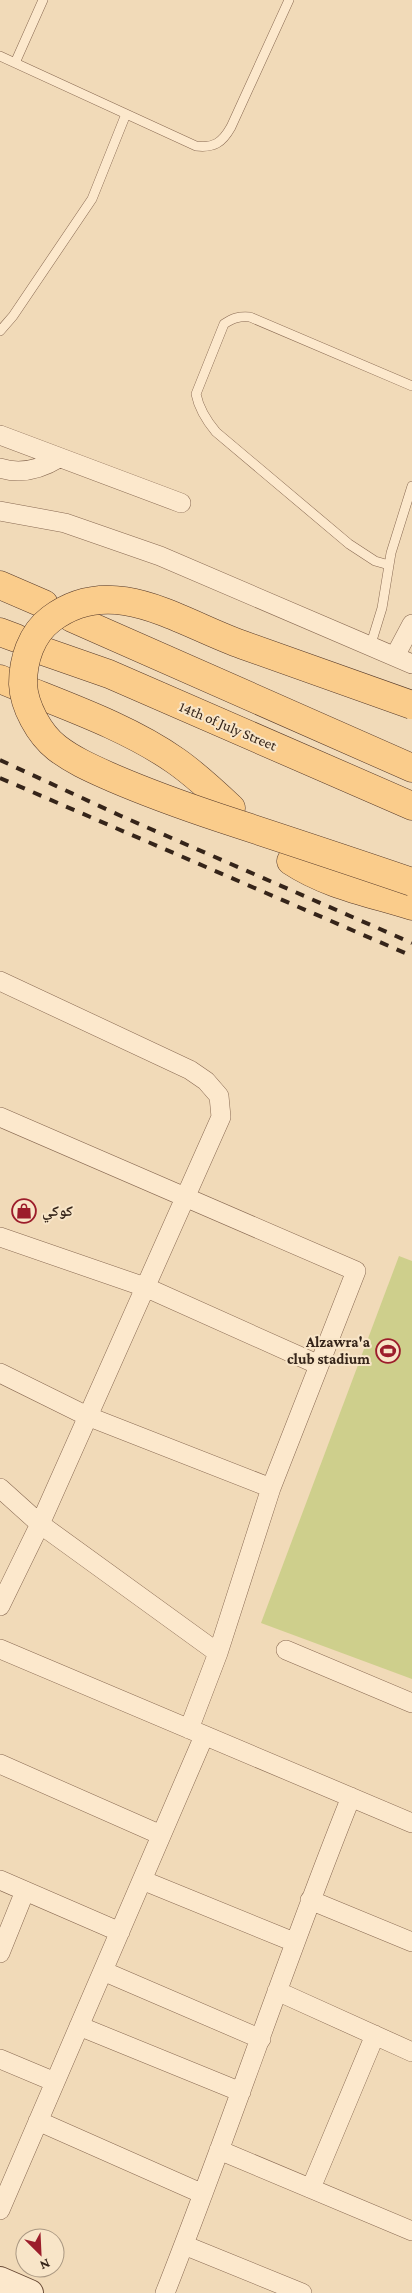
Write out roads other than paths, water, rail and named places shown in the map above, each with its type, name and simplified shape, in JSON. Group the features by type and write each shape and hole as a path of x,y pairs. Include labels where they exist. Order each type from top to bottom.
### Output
{"main road":[{"path":"0,585 44,604"},
{"path":"412,705 219,636 152,607 108,598 85,600 66,608 45,623 33,640 24,663 23,688 32,714 38,726 54,746 72,759 168,801 412,882"},
{"path":"72,618 412,768"},
{"name":"14th of July Street","path":"43,651 109,674 412,806"},
{"path":"0,679 143,741 175,760 204,782 231,808"},
{"path":"291,861 318,876 412,906"},
{"path":"375,894 412,918"}],"street":[{"path":"0,435 181,503"},
{"path":"0,468 18,472 32,470 47,466 59,458"},
{"path":"0,511 66,523 160,556 412,664"},
{"path":"395,656 412,624"},
{"path":"0,981 190,1070 206,1080 219,1096 220,1117 40,1524 0,1606"},
{"path":"0,1117 356,1270 271,1488 218,1653 197,1732 161,1835 38,2121 8,2171 0,2210"},
{"path":"0,1237 145,1287 319,1366"},
{"path":"0,1373 88,1416 271,1488"},
{"path":"0,1488 40,1524 218,1653"},
{"path":"0,1649 412,1823"},
{"path":"286,1650 412,1703"},
{"path":"0,1764 161,1835"},
{"path":"165,2293 261,2039 294,1942 351,1797"},
{"path":"0,1880 120,1932"},
{"path":"142,1880 294,1942"},
{"path":"0,1953 25,1891"},
{"path":"310,1900 412,1942"},
{"path":"103,1971 261,2039"},
{"path":"277,1992 412,2052"},
{"path":"79,2026 241,2092"},
{"path":"311,2188 375,2035"},
{"path":"0,2059 55,2082"},
{"path":"38,2121 203,2194"},
{"path":"219,2150 412,2230"},
{"path":"184,2245 302,2293"},
{"path":"0,2280 30,2293"}],"lane":[{"path":"15,63 43,0"},
{"path":"0,56 196,146 207,148 218,145 225,138 289,0"},
{"path":"0,331 13,316 92,199 126,114"},
{"path":"390,565 375,561 349,544 216,432 203,415 196,394 224,324 234,318 243,317 250,317 412,386"},
{"path":"370,646 382,608 391,553 412,486"}],"railway":[{"path":"0,760 121,816 412,943"},
{"path":"0,778 412,956"}],"place":[{"name":"كوكي","path":"24,1211"},
{"name":"Alzawra'a club stadium","path":"388,1351"}]}
